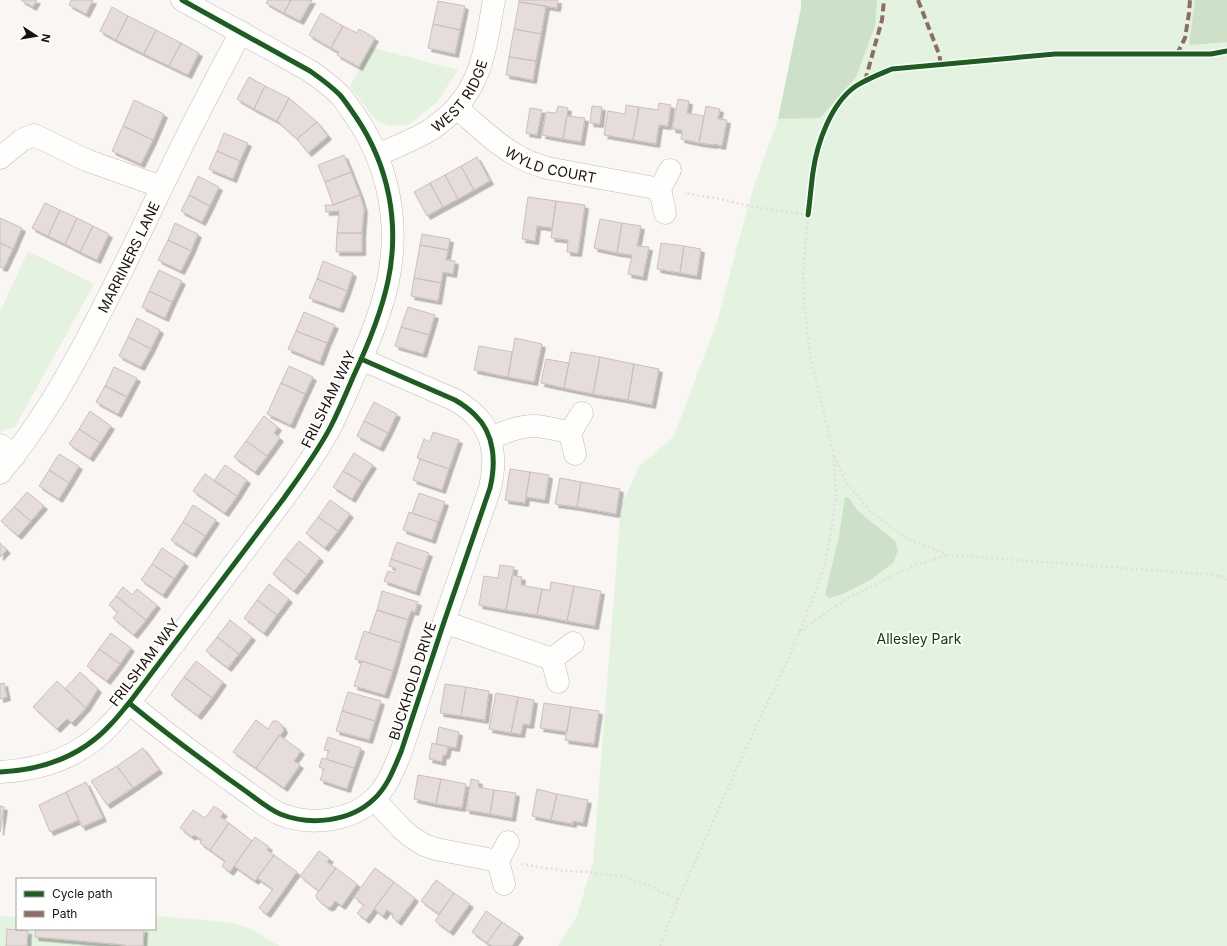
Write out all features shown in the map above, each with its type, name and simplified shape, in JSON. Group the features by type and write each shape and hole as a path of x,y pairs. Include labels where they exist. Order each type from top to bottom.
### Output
{"street":[{"name":"FRILSHAM WAY","path":"0,772 22,771 35,768 70,755 87,745 111,725 129,703 304,470 331,425 361,359 378,318 389,275 392,243 391,206 386,178 366,131 351,109 330,86 310,71 182,0"},
{"name":"WEST RIDGE","path":"377,155 429,130 457,108 467,95 475,80 486,49 494,0"},
{"name":"MARRINERS LANE","path":"0,473 8,450 48,409 83,348 191,128 241,32"},
{"name":"WYLD COURT","path":"457,108 502,146 517,156 533,163 547,168 660,189"},
{"path":"0,158 22,140 34,135 86,160 162,187"},
{"path":"665,212 660,189 670,170"},
{"name":"BUCKHOLD DRIVE","path":"129,703 169,736 279,814 305,820 324,820 349,814 374,799 384,786 393,771 401,752 490,488 494,464 490,438 476,415 467,407 455,400 361,359"},
{"path":"575,454 570,433 582,413"},
{"path":"490,438 532,426 570,433"},
{"name":"BUCKHOLD DRIVE","path":"444,622 552,659"},
{"path":"558,682 552,659 573,643"},
{"path":"374,799 402,829 424,845 436,849 503,851 504,884"}],"path":[{"path":"660,189 721,199 749,206 808,215"},
{"path":"660,946 678,900 751,737 787,662 814,596 825,563 836,495 833,452 810,354 804,300 803,276 809,208"},
{"path":"833,452 846,482 869,510 904,537 948,555 1227,576"},
{"path":"799,633 825,613 846,600 913,566 948,555"},
{"path":"1215,575 1227,580"},
{"path":"503,851 565,871 588,872 626,877 650,886 678,900"}],"green space":[{"name":"Allesley Park","path":"801,0 1227,0 1227,946 558,946 576,918 593,863 621,506 639,467 674,436 717,322 752,192 778,119 801,8"},
{"path":"801,0 877,0 875,26 856,77 820,118 778,119 801,8"},
{"path":"1195,0 1227,0 1227,42 1189,45"},
{"path":"370,47 458,70 436,103 408,125 388,126 376,120 350,87"},
{"path":"28,251 94,284 15,427 0,431 0,312"},
{"path":"845,497 849,498 858,511 895,541 898,551 893,563 870,580 843,594 829,598 825,595 839,536"},
{"path":"0,916 16,917 16,930 156,930 156,916 227,922 249,928 279,946 0,946"}],"building":[{"path":"21,0 37,0 33,7"},
{"path":"71,0 93,0 86,14 69,5"},
{"path":"268,0 291,0 284,13 266,3"},
{"path":"291,0 312,0 300,21 284,13"},
{"path":"519,0 558,0 557,8 519,2"},
{"path":"438,1 465,6 460,30 433,24"},
{"path":"519,2 546,6 541,34 514,29"},
{"path":"112,7 128,16 116,40 100,31"},
{"path":"321,13 343,26 331,48 309,35"},
{"path":"128,16 156,30 144,54 116,40"},
{"path":"433,24 460,30 455,54 428,48"},
{"path":"343,26 357,33 359,29 375,38 359,67 337,55 339,52 331,48"},
{"path":"514,29 541,34 536,61 509,57"},
{"path":"156,30 181,43 169,66 144,54"},
{"path":"181,43 199,53 188,75 169,66"},
{"path":"509,57 536,61 533,80 506,75"},
{"path":"249,77 265,86 254,109 237,99"},
{"path":"265,86 289,98 277,121 254,109"},
{"path":"289,98 317,122 297,139 277,121"},
{"path":"678,99 689,101 687,113 704,116 699,143 681,139 682,130 672,129"},
{"path":"134,100 164,114 153,140 123,126"},
{"path":"659,103 671,105 668,126 659,125 656,144 633,140 639,107 658,110"},
{"path":"626,105 639,107 633,140 604,135 608,111 625,114"},
{"path":"558,106 568,108 563,139 542,135 546,112 556,113"},
{"path":"592,106 602,107 600,124 590,123"},
{"path":"706,106 720,109 718,119 727,120 722,146 699,143"},
{"path":"530,108 542,110 537,135 526,133"},
{"path":"567,116 585,118 581,142 563,139"},
{"path":"317,122 328,136 308,153 297,139"},
{"path":"123,126 153,140 141,164 112,151"},
{"path":"224,133 248,143 240,161 217,151"},
{"path":"217,151 240,161 233,179 209,169"},
{"path":"344,155 351,172 325,182 318,165"},
{"path":"477,157 490,181 474,190 461,166"},
{"path":"461,166 474,190 458,199 445,175"},
{"path":"351,172 360,195 333,205 325,182"},
{"path":"445,175 458,199 443,207 430,183"},
{"path":"198,176 219,187 210,206 189,195"},
{"path":"430,183 443,207 427,216 414,192"},
{"path":"189,195 210,206 202,222 181,211"},
{"path":"360,195 364,209 362,233 337,233 339,211 326,212 325,205 333,205"},
{"path":"528,197 556,201 552,228 537,226 535,241 522,239"},
{"path":"556,201 585,205 578,253 567,252 568,240 551,238"},
{"path":"45,203 60,210 48,236 32,228"},
{"path":"60,210 77,218 65,244 48,236"},
{"path":"0,218 22,228 13,249 0,243"},
{"path":"77,218 93,226 80,252 65,244"},
{"path":"600,219 622,223 617,253 594,248"},
{"path":"175,223 198,234 191,251 168,240"},
{"path":"622,223 641,226 637,246 649,247 643,277 628,274 632,255 617,253"},
{"path":"93,226 109,234 97,260 80,252"},
{"path":"337,233 362,233 362,252 336,252"},
{"path":"422,234 450,239 448,250 420,245"},
{"path":"168,240 191,251 181,271 158,260"},
{"path":"0,243 13,249 4,268 0,267"},
{"path":"661,243 684,246 680,273 657,269"},
{"path":"420,245 448,250 446,260 455,261 453,274 443,272 441,283 414,278"},
{"path":"684,246 701,249 697,276 680,273"},
{"path":"323,261 353,273 347,291 317,279"},
{"path":"159,270 182,281 172,302 149,291"},
{"path":"414,278 441,283 438,301 411,296"},
{"path":"317,279 347,291 340,309 309,298"},
{"path":"149,291 172,302 165,318 142,307"},
{"path":"408,307 435,315 429,335 401,327"},
{"path":"304,312 335,325 327,343 296,331"},
{"path":"137,318 160,330 151,349 128,337"},
{"path":"401,327 429,335 423,354 395,346"},
{"path":"296,331 327,343 320,362 288,349"},
{"path":"128,337 151,349 141,367 119,356"},
{"path":"515,338 542,344 534,382 508,377"},
{"path":"479,346 512,352 508,377 474,370"},
{"path":"571,352 600,357 593,394 564,388"},
{"path":"600,357 634,364 628,400 593,394"},
{"path":"546,359 569,363 564,388 541,383"},
{"path":"634,364 659,369 652,405 628,400"},
{"path":"289,366 313,377 305,394 281,383"},
{"path":"114,367 137,378 127,397 105,386"},
{"path":"281,383 305,394 291,425 267,414"},
{"path":"105,386 127,397 118,414 96,402"},
{"path":"374,402 397,414 388,433 364,421"},
{"path":"90,411 111,426 100,443 79,429"},
{"path":"264,416 278,427 274,433 280,438 267,456 246,441"},
{"path":"364,421 388,433 380,448 357,436"},
{"path":"79,429 100,443 90,458 69,444"},
{"path":"433,432 459,440 449,469 417,458 424,439 430,442"},
{"path":"246,441 267,456 255,472 234,457"},
{"path":"354,453 373,465 362,482 343,471"},
{"path":"59,454 79,466 69,483 49,470"},
{"path":"420,459 449,469 442,490 413,480"},
{"path":"225,465 247,480 237,496 214,481"},
{"path":"510,469 530,472 525,503 505,500"},
{"path":"49,470 69,483 59,499 39,486"},
{"path":"343,471 362,482 352,499 333,487"},
{"path":"530,472 549,475 545,500 526,497"},
{"path":"205,474 237,496 225,513 193,491"},
{"path":"560,478 581,482 577,507 555,504"},
{"path":"581,482 620,489 616,514 577,507"},
{"path":"27,492 44,506 31,521 14,507"},
{"path":"419,493 445,502 438,522 412,513"},
{"path":"330,500 350,514 338,531 318,517"},
{"path":"193,505 216,520 205,536 183,522"},
{"path":"14,507 31,521 18,536 1,521"},
{"path":"409,512 438,522 432,540 403,530"},
{"path":"318,517 338,531 325,548 306,533"},
{"path":"183,522 205,536 193,554 171,540"},
{"path":"299,541 320,558 307,575 285,558"},
{"path":"397,542 429,553 423,570 391,559"},
{"path":"0,543 7,550 0,557"},
{"path":"162,548 185,563 174,579 152,564"},
{"path":"285,558 307,575 294,591 273,574"},
{"path":"391,559 423,570 416,592 384,581 388,571 394,573 396,568 389,566"},
{"path":"152,564 174,579 163,595 141,580"},
{"path":"500,565 514,567 506,610 479,605 484,576 498,578"},
{"path":"512,575 522,577 521,585 542,589 537,615 506,610"},
{"path":"551,582 574,586 567,621 537,615 542,589 550,590"},
{"path":"269,584 289,599 277,615 257,600"},
{"path":"574,586 601,591 595,626 567,621"},
{"path":"123,587 132,595 137,589 157,605 146,620 116,596"},
{"path":"382,591 418,602 415,612 411,611 408,620 377,610"},
{"path":"116,596 146,620 134,635 113,618 118,612 109,605"},
{"path":"257,600 277,615 264,633 244,618"},
{"path":"377,610 408,620 401,643 369,633"},
{"path":"230,620 252,637 239,654 217,637"},
{"path":"364,631 401,643 393,671 355,659"},
{"path":"111,633 131,648 120,664 99,649"},
{"path":"217,637 239,654 228,668 206,651"},
{"path":"99,649 120,664 107,681 87,666"},
{"path":"196,661 223,682 212,698 184,677"},
{"path":"362,661 393,671 385,695 354,686"},
{"path":"80,672 98,689 86,708 65,689"},
{"path":"184,677 212,698 198,716 171,695"},
{"path":"57,681 86,708 72,723 67,719 57,729 33,707"},
{"path":"4,683 7,697 0,699 0,684"},
{"path":"445,684 466,687 461,716 440,713"},
{"path":"466,687 489,691 485,720 461,716"},
{"path":"348,692 381,701 375,721 342,711"},
{"path":"496,693 518,697 511,733 489,729"},
{"path":"518,697 534,700 530,725 523,724 521,734 511,733"},
{"path":"544,703 571,707 567,732 540,728"},
{"path":"571,707 599,711 594,744 565,740"},
{"path":"342,711 375,721 369,740 336,731"},
{"path":"256,720 268,729 273,721 277,721 282,725 284,730 256,768 233,752"},
{"path":"439,727 459,732 456,748 436,744"},
{"path":"279,735 301,751 294,761 300,765 284,788 256,768"},
{"path":"328,737 361,748 354,768 326,759 329,751 324,750"},
{"path":"432,743 448,747 446,755 443,755 442,762 429,759"},
{"path":"143,748 159,770 133,788 117,766"},
{"path":"322,758 354,768 347,789 320,780 324,769 319,767"},
{"path":"117,766 133,788 107,805 91,781"},
{"path":"418,775 441,779 436,804 414,799"},
{"path":"441,779 466,784 462,808 436,804"},
{"path":"471,779 479,781 478,787 494,790 490,814 466,810"},
{"path":"86,782 103,818 82,827 66,792"},
{"path":"537,789 557,794 551,820 532,816"},
{"path":"494,790 516,793 512,818 490,814"},
{"path":"66,792 79,820 50,832 39,805"},
{"path":"557,794 588,800 583,823 573,821 573,824 551,820"},
{"path":"0,806 4,807 0,832"},
{"path":"214,806 224,813 220,817 229,823 210,850 200,843 202,840 194,835 192,837 180,828 193,810 205,818"},
{"path":"229,823 252,841 230,872 222,866 225,861 210,850"},
{"path":"255,837 269,847 267,850 274,855 255,881 234,866"},
{"path":"319,851 330,859 327,862 336,868 319,891 300,876"},
{"path":"274,855 297,872 267,914 259,908 273,889 257,878"},
{"path":"336,868 357,884 342,906 335,901 331,907 327,907 317,899 316,895"},
{"path":"375,868 394,882 366,920 357,913 364,905 354,897"},
{"path":"436,880 454,893 439,914 421,901"},
{"path":"394,882 415,898 398,922 392,917 394,915 387,910 383,916 374,909"},
{"path":"454,893 470,904 450,932 435,921"},
{"path":"486,911 502,922 487,943 472,932"},
{"path":"502,922 520,934 512,946 492,946 487,943"},
{"path":"7,929 28,931 27,946 6,946"},
{"path":"36,930 144,930 143,946 125,946 35,937"}],"marked path":[{"path":"865,81 882,20 884,0"},
{"path":"918,0 939,54 941,64"},
{"path":"1177,54 1185,38 1190,0"}],"cycle path":[{"path":"0,772 31,768 74,753 100,735 129,703 310,462 338,412 369,341 382,305 388,281 393,238 389,196 377,155 356,117 346,103 333,88 310,71 182,0"},
{"path":"808,215 815,161 822,137 832,113 847,93 856,86 892,69 1055,54 1211,54 1227,51"},
{"path":"129,703 220,773 264,805 280,814 304,820 329,820 353,813 364,807 379,794 390,777 401,752 490,488 493,459 487,431 475,415 465,407 455,400 361,359"}]}
